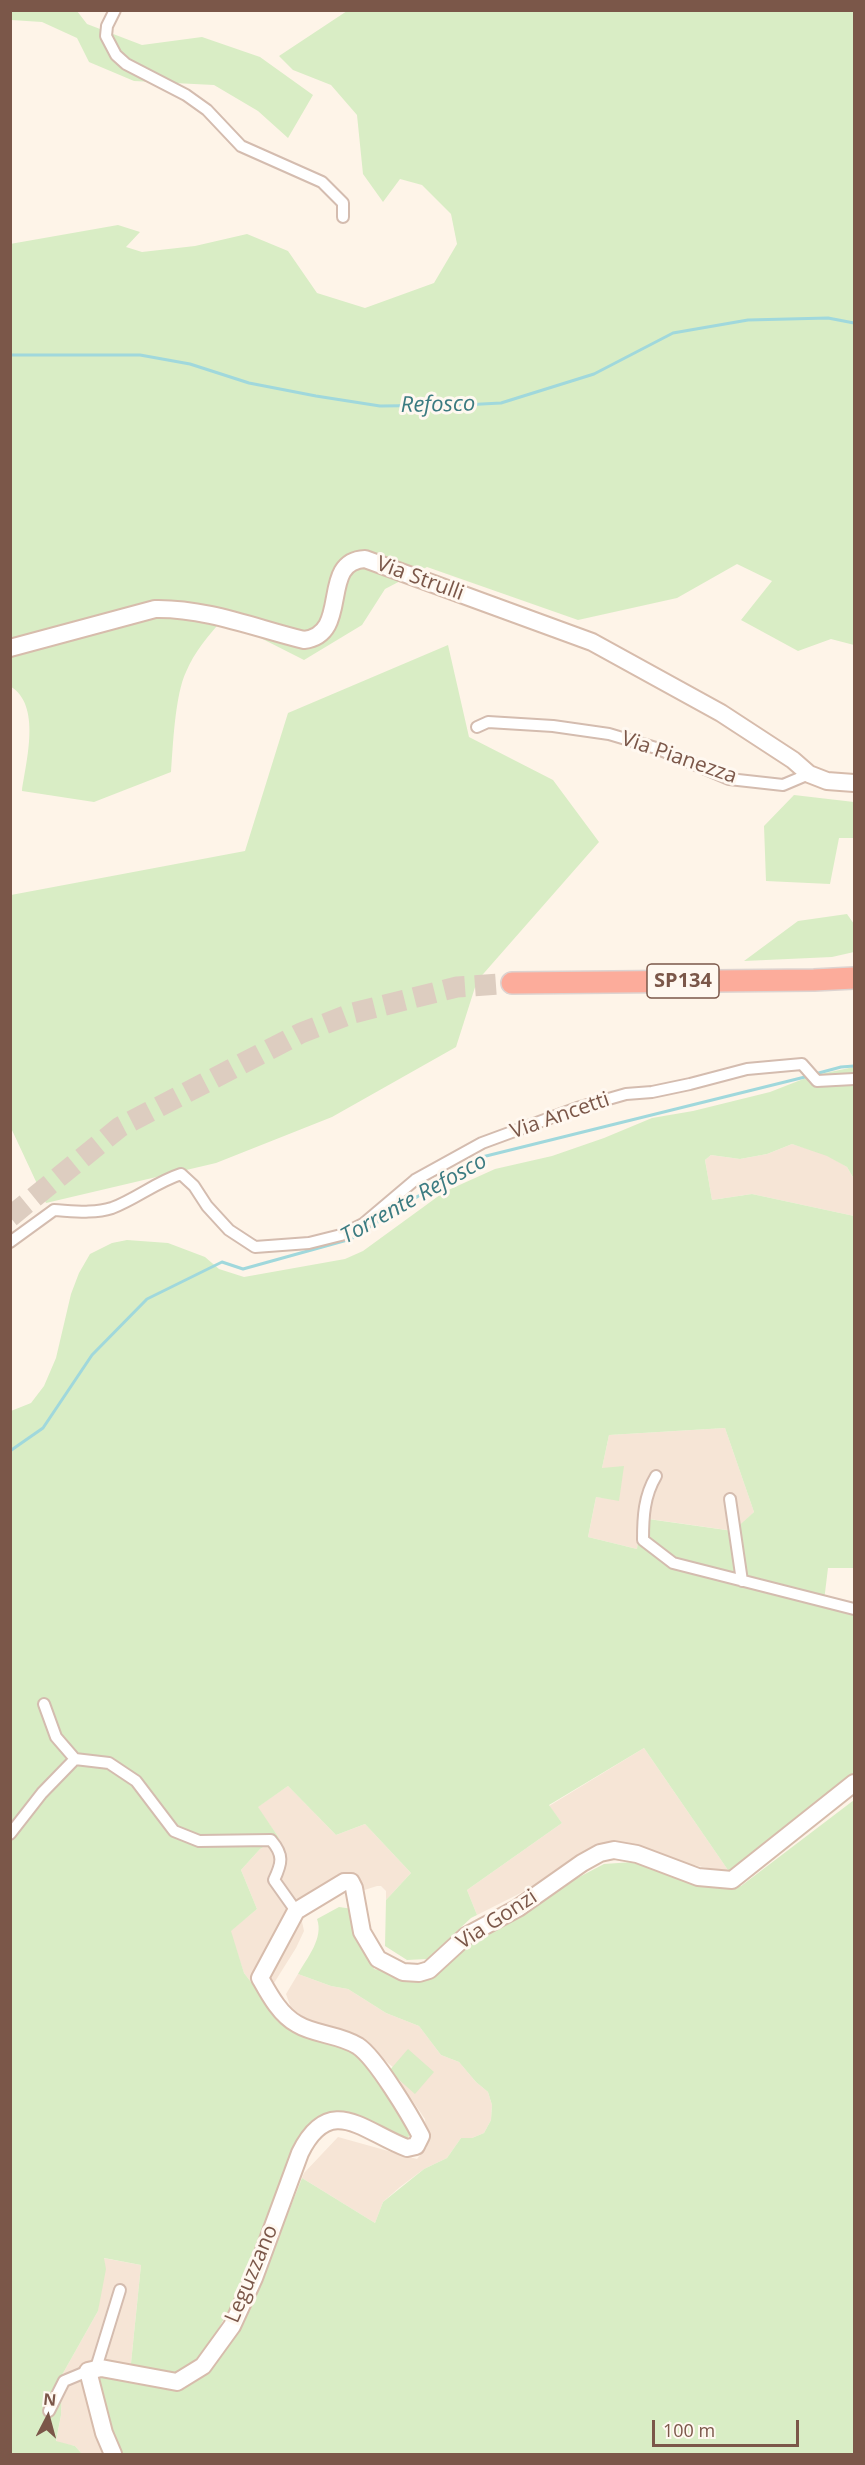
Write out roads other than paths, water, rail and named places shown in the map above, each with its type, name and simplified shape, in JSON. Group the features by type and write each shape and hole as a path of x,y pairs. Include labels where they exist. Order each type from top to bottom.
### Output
{"highway":[{"name":"SP134","path":"512,982 855,978"}],"street":[{"path":"115,10 105,36 116,55 126,64 186,95 207,110 241,146 322,182 343,203 343,217"},
{"name":"Via Strulli","path":"10,648 154,609 175,609 200,613 304,640 313,638 321,634 329,623 337,584 346,566 357,559 365,559 592,642 721,713 793,760 809,774"},
{"name":"Via Pianezza","path":"477,727 488,722 553,726 609,734 656,748 729,779 783,785 809,774"},
{"path":"809,774 827,781 855,783"},
{"name":"Via Ancetti","path":"10,1242 54,1210 85,1212 111,1208 165,1179 181,1174 194,1186 207,1206 229,1230 255,1247 309,1243 341,1235 363,1224 415,1180 482,1143 577,1108 626,1094 652,1092 747,1069 802,1064 817,1081 855,1079"},
{"path":"656,1476 649,1488 643,1514 643,1540 673,1563 855,1609"},
{"path":"730,1499 742,1581"},
{"path":"44,1704 56,1737 75,1760 109,1763 136,1781 174,1831 199,1841 272,1840 280,1850 282,1863 274,1880 296,1911"},
{"path":"10,1834 42,1793 75,1760"},
{"name":"Via Gonzi","path":"296,1911 344,1882 351,1882 362,1932 378,1959 403,1972 420,1973 429,1970 466,1936 518,1908 600,1853 614,1850 637,1854 698,1877 732,1880 855,1783"},
{"name":"Leguzzano","path":"92,2369 177,2382 203,2366 232,2326 254,2278 309,2134 323,2125 348,2120 357,2122 407,2148 416,2146 421,2136 373,2060 360,2047 344,2038 297,2024 274,2003 260,1978 296,1911"},
{"path":"113,2454 104,2433 92,2369 120,2290"},
{"path":"49,2411 64,2381 92,2369"}],"waterway":[{"name":"Refosco","path":"10,355 140,355 190,364 249,383 380,406 463,405 501,403 594,374 673,333 748,320 828,318 854,323"},
{"name":"Torrente Refosco","path":"815,1074 854,1066"},
{"name":"Torrente Refosco","path":"10,1451 43,1428 92,1355 147,1299 222,1262 243,1269 351,1239 478,1158 809,1076"}],"tunnel":[{"path":"10,1217 120,1127 301,1033 353,1013 457,987 512,983"}]}
